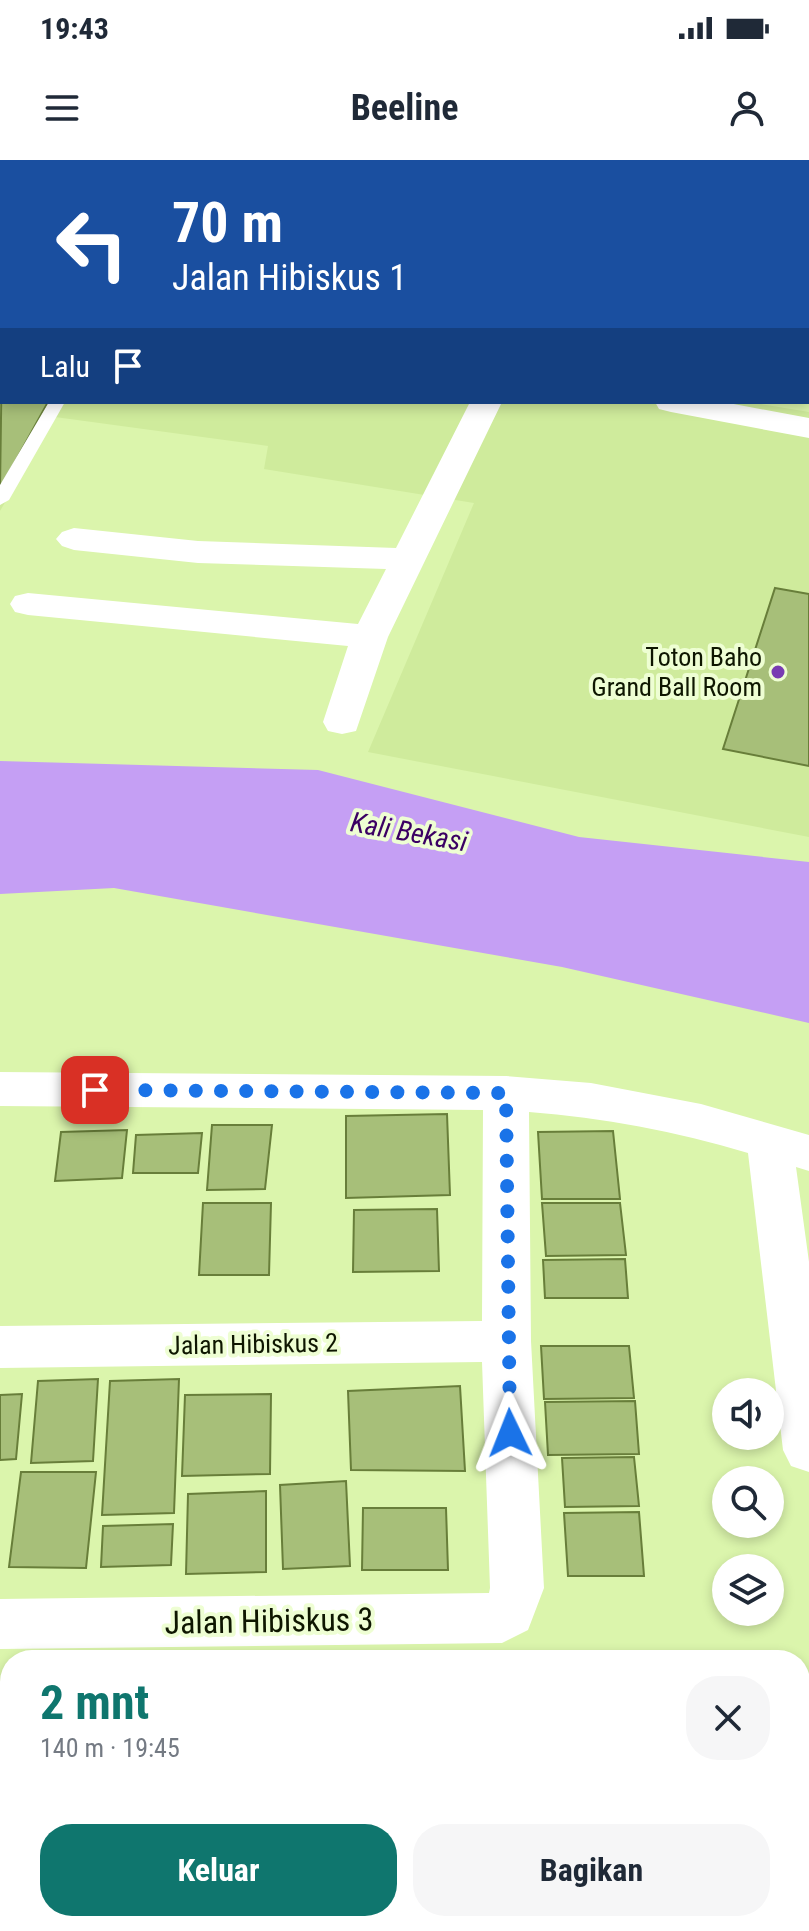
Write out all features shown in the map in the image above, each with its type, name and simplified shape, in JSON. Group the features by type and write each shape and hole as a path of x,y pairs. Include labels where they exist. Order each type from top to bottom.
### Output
{"street":[{"path":"342,722 370,637 485,404"},
{"path":"682,404 809,428"},
{"path":"74,539 198,552 408,559"},
{"path":"28,604 370,637"},
{"path":"0,1089 506,1093 643,1108 701,1121 790,1148 809,1450"},
{"path":"506,1093 506,1341"},
{"name":"Jalan Hibiskus 2","path":"0,1347 506,1341"},
{"name":"Jalan Hibiskus 3","path":"0,1624 502,1618 514,1605 517,1588 506,1341"}],"lane":[{"path":"0,500 56,404"}],"shaded area":[{"path":"0,404 760,404 809,412 809,837 368,752 474,503 264,469 268,446 55,417 0,511"}],"water":[{"name":"Kali Bekasi","path":"0,761 318,770 579,837 809,862 809,1023 562,967 114,888 0,894"}],"building":[{"path":"1,404 47,404 0,489"},
{"name":"Toton Baho Grand Ball Room","path":"775,588 809,594 809,766 723,749"},
{"path":"447,1114 450,1195 346,1198 346,1116"},
{"path":"212,1125 272,1125 265,1189 207,1190"},
{"path":"127,1130 122,1178 55,1181 61,1132"},
{"path":"613,1131 620,1199 542,1199 538,1132"},
{"path":"202,1133 198,1173 133,1173 136,1135"},
{"path":"203,1203 271,1203 269,1275 199,1275"},
{"path":"542,1203 620,1203 626,1255 546,1256"},
{"path":"437,1209 439,1271 353,1272 354,1210"},
{"path":"625,1259 628,1298 545,1298 543,1260"},
{"path":"541,1346 629,1346 634,1398 544,1399"},
{"path":"98,1379 93,1461 31,1463 38,1381"},
{"path":"179,1379 174,1513 102,1515 110,1381"},
{"path":"460,1386 465,1471 351,1470 348,1391"},
{"path":"22,1394 16,1459 0,1460 0,1395"},
{"path":"271,1394 270,1474 182,1476 185,1395"},
{"path":"635,1401 639,1454 548,1455 545,1402"},
{"path":"634,1457 639,1506 565,1507 562,1458"},
{"path":"21,1472 96,1472 86,1568 9,1567"},
{"path":"346,1481 350,1566 283,1569 280,1485"},
{"path":"266,1491 266,1572 186,1574 188,1494"},
{"path":"363,1508 446,1508 448,1570 362,1570"},
{"path":"639,1512 644,1576 568,1576 564,1513"},
{"path":"173,1524 171,1565 101,1567 103,1526"}],"place":[{"name":"Toton Baho Grand Ball Room","path":"778,672"}],"route":[{"path":"95,1090 506,1093 506,1341 510,1433"}]}
